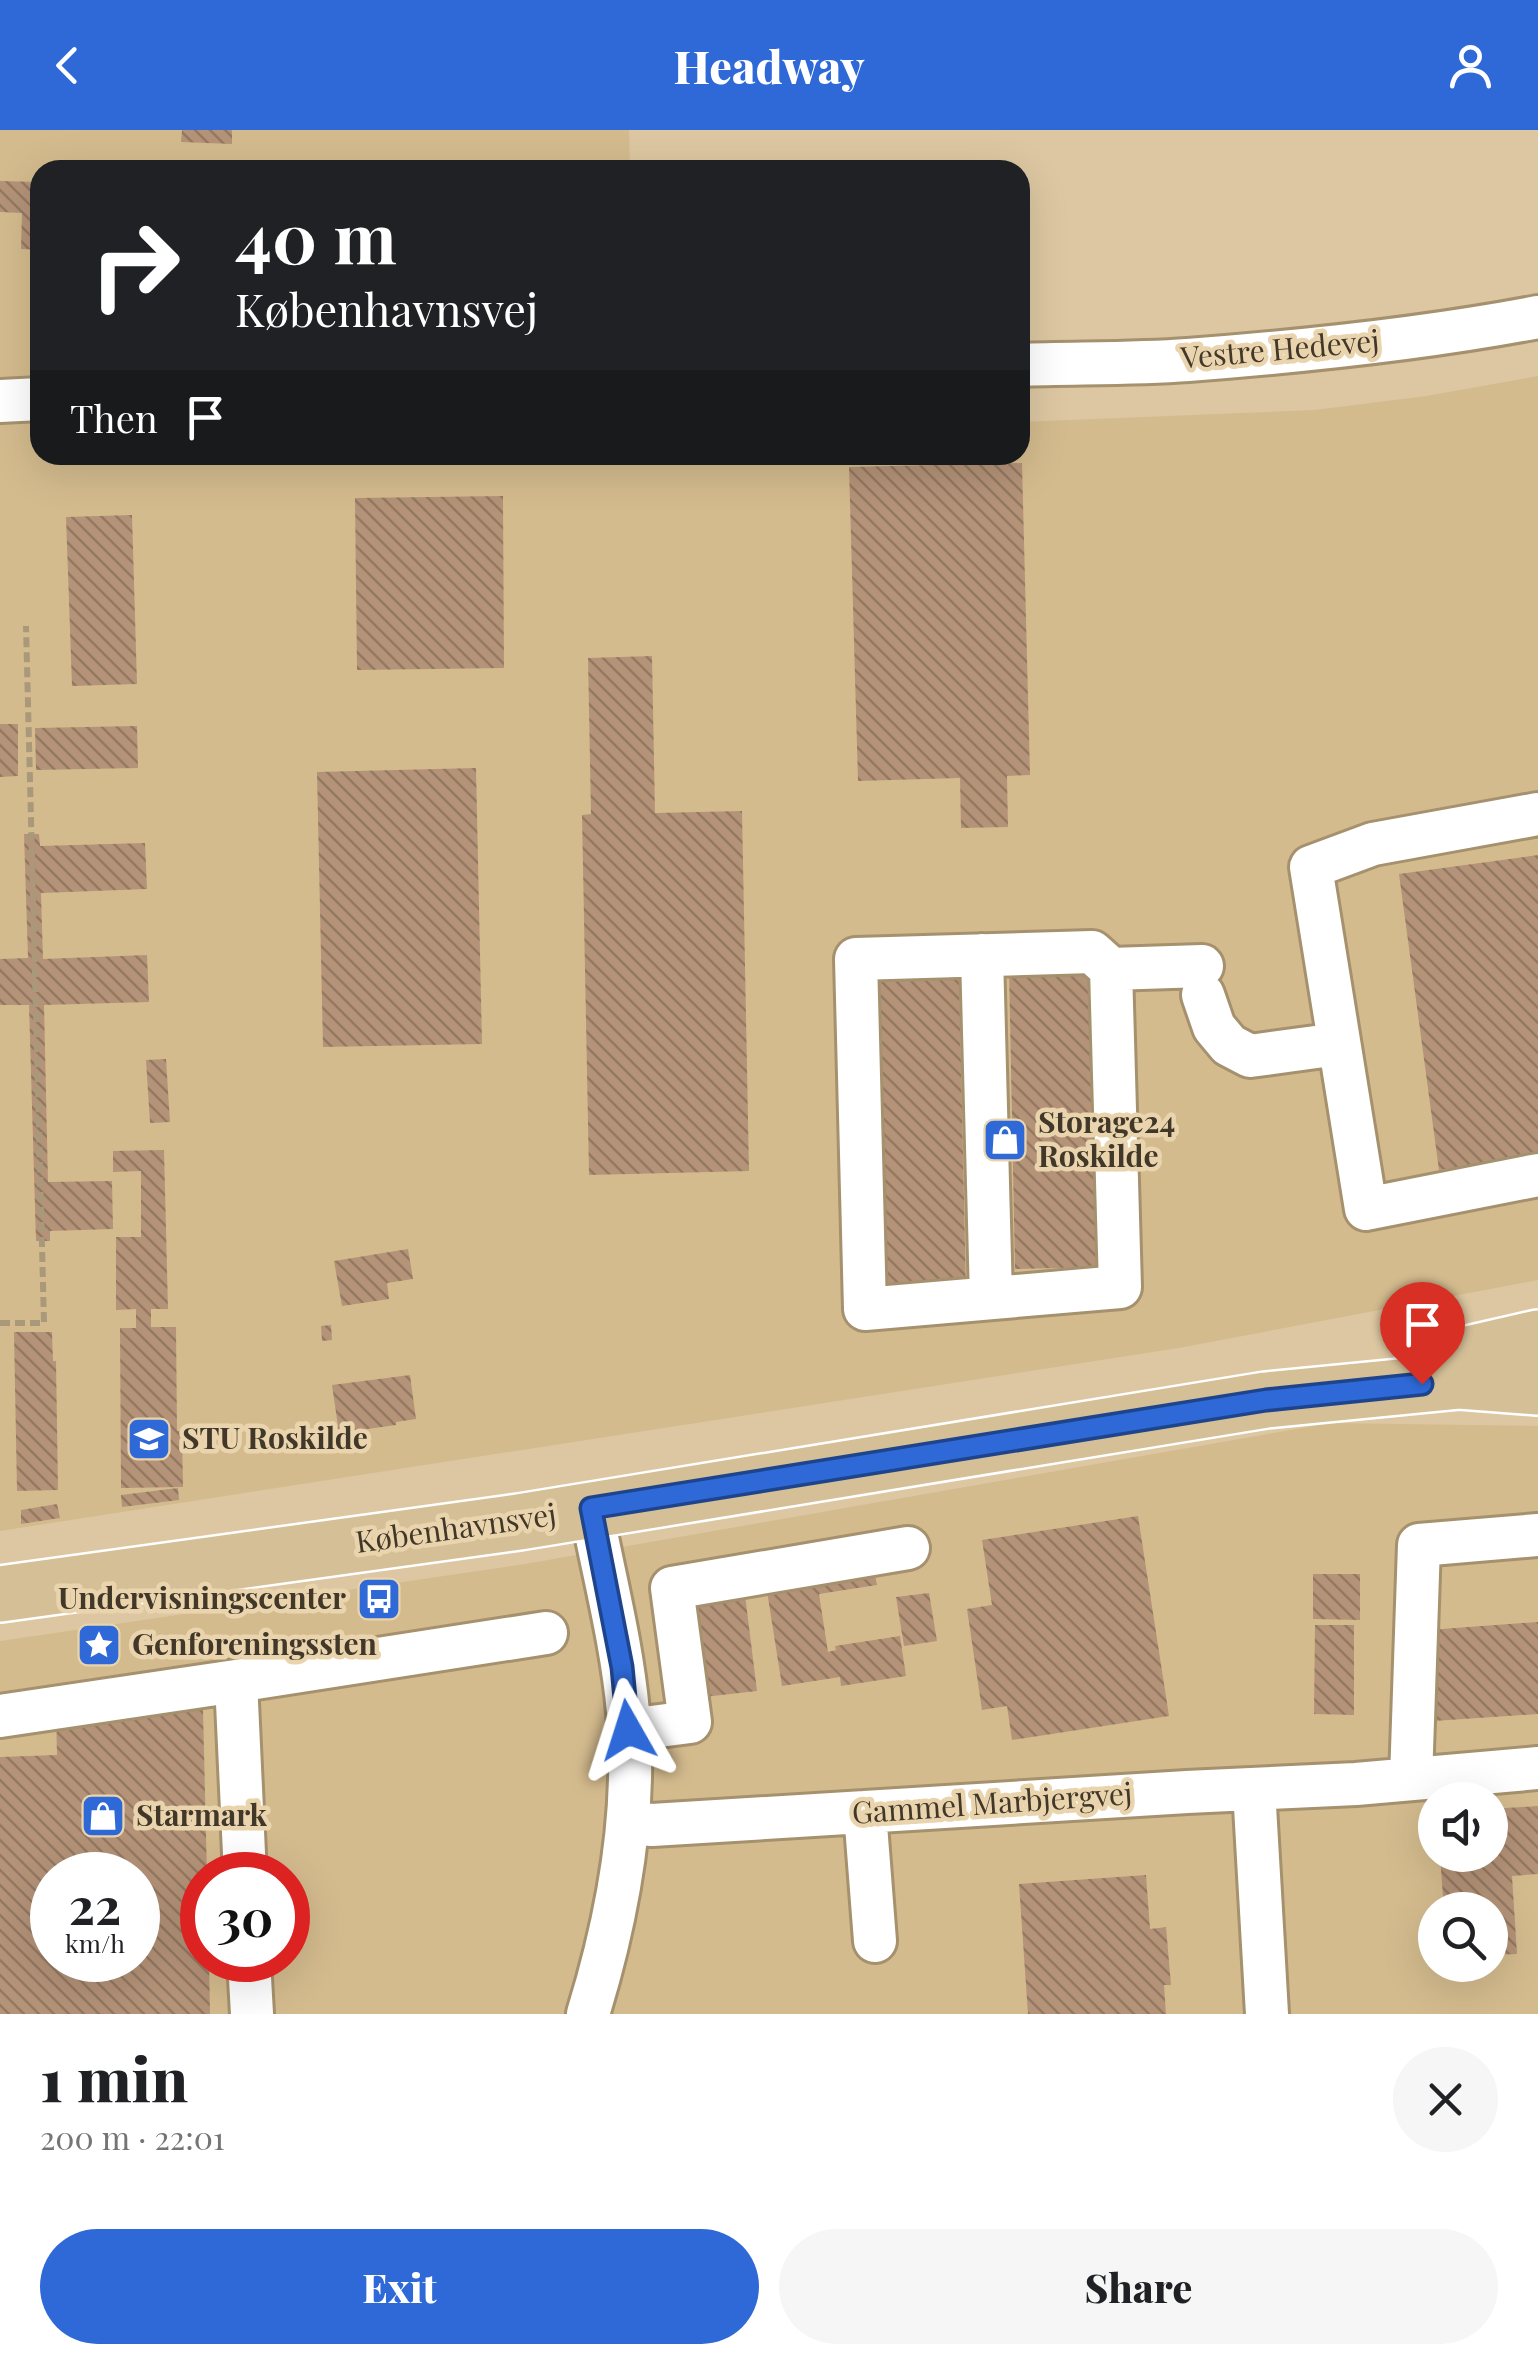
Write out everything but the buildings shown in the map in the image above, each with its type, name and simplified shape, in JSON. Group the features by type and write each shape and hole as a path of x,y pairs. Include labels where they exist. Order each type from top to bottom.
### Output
{"main road":[{"name":"Københavnsvej","path":"1266,1400 1538,1338"},
{"name":"Københavnsvej","path":"0,1594 502,1524 1266,1400 1460,1380 1538,1387"}],"street":[{"name":"Vestre Hedevej","path":"1030,365 1185,360 1381,342 1538,316"},
{"path":"0,401 30,400"},
{"path":"1538,814 1373,844 1311,867 1366,1209 1538,1174"},
{"path":"1112,970 1120,1288 865,1310 856,959 1092,952 1112,970 1202,981 1214,1028 1229,1046 1250,1056 1338,1044"},
{"path":"982,955 991,1298"},
{"path":"588,2014 612,1928 628,1823 628,1730 622,1667 591,1508"},
{"path":"1411,1778 1418,1545 1538,1535"},
{"path":"628,1730 690,1722 672,1588 908,1548"},
{"path":"0,1716 546,1633"},
{"path":"236,1680 245,1852"},
{"name":"Gammel Marbjergvej","path":"628,1823 652,1825 1356,1784 1538,1768"},
{"path":"1254,1789 1267,2014"},
{"path":"865,1812 875,1941"},
{"path":"251,1982 252,2014"}],"path":[{"path":"0,1323 44,1323 26,626"}],"shaded area":[{"path":"0,130 629,130 630,160 30,160 30,465 1030,465 1030,422 1314,410 1538,376 1538,1280 1179,1348 0,1531"},
{"path":"1330,1423 1538,1426 1538,2014 0,2014 0,1641 525,1564"}],"place":[{"name":"Storage24 Roskilde","path":"1005,1140"},
{"name":"STU Roskilde","path":"149,1439"},
{"name":"Undervisningscenter","path":"379,1599"},
{"name":"Genforeningssten","path":"99,1645"},
{"name":"Starmark","path":"103,1816"}],"route":[{"path":"628,1730 622,1667 591,1508 1266,1400 1422,1384"}]}
